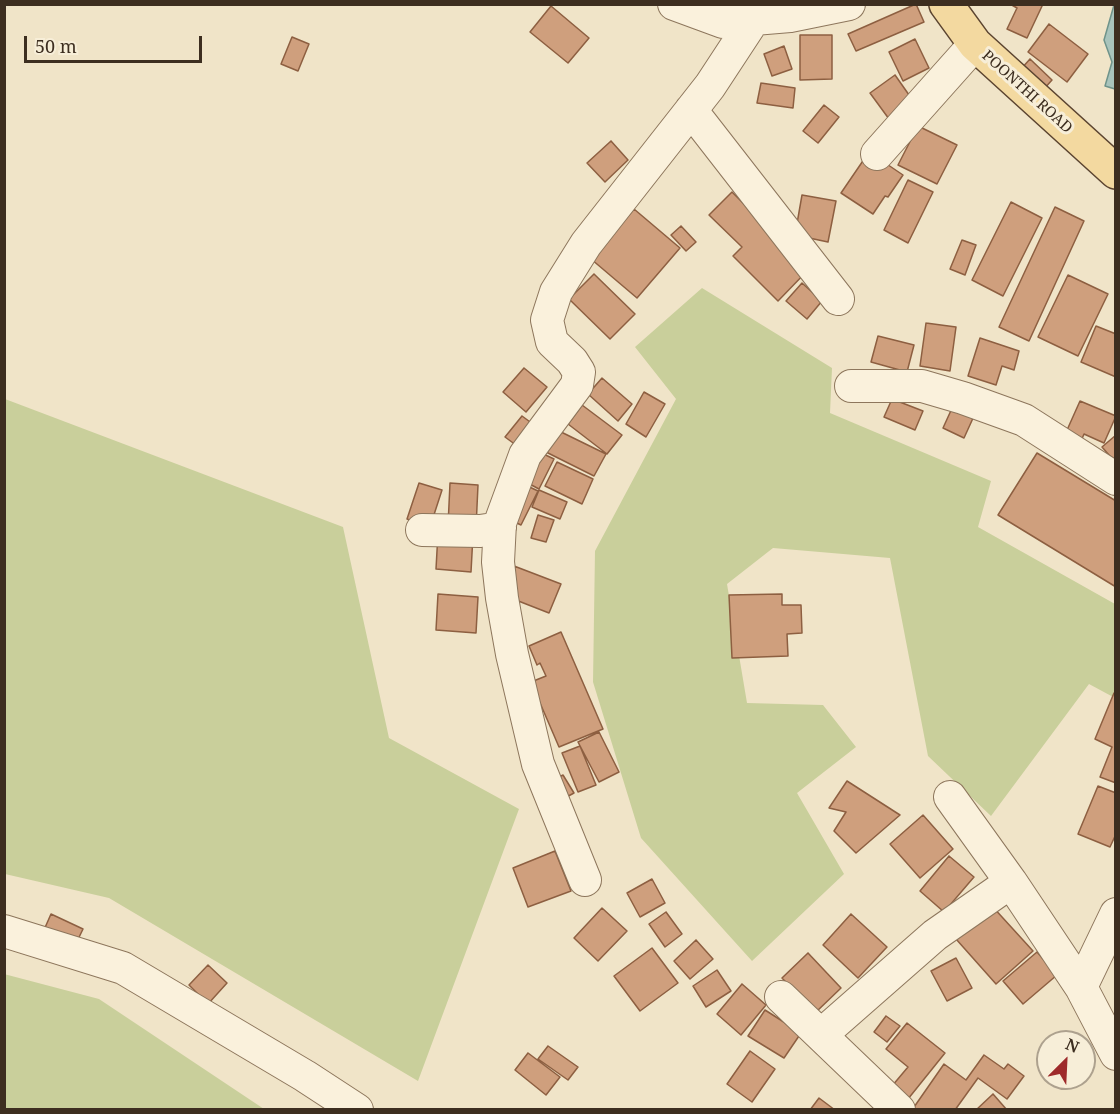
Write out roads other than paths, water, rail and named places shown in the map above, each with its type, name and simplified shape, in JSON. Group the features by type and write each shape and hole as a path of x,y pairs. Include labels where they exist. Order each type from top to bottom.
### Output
{"main road":[{"name":"POONTHI ROAD","path":"946,4 975,44 1116,172"}],"street":[{"path":"674,4 723,22 790,16 849,4"},
{"path":"585,880 538,764 514,665 499,574 500,528 512,486 525,455 577,385 579,372 572,361 552,342 549,331 547,320 556,291 586,244 710,86 754,19"},
{"path":"877,154 975,44"},
{"path":"691,110 838,299"},
{"path":"851,386 922,386 963,398 1024,420 1116,479"},
{"path":"422,530 480,531 500,528"},
{"path":"950,797 1011,882 1081,987 1116,1054"},
{"path":"821,1035 935,935 1011,882"},
{"path":"1081,987 1116,914"},
{"path":"4,931 123,968 305,1076 357,1110"},
{"path":"781,997 899,1110"}],"water":[{"path":"1114,5 1116,5 1115,89 1105,86 1112,62 1104,40"}]}
